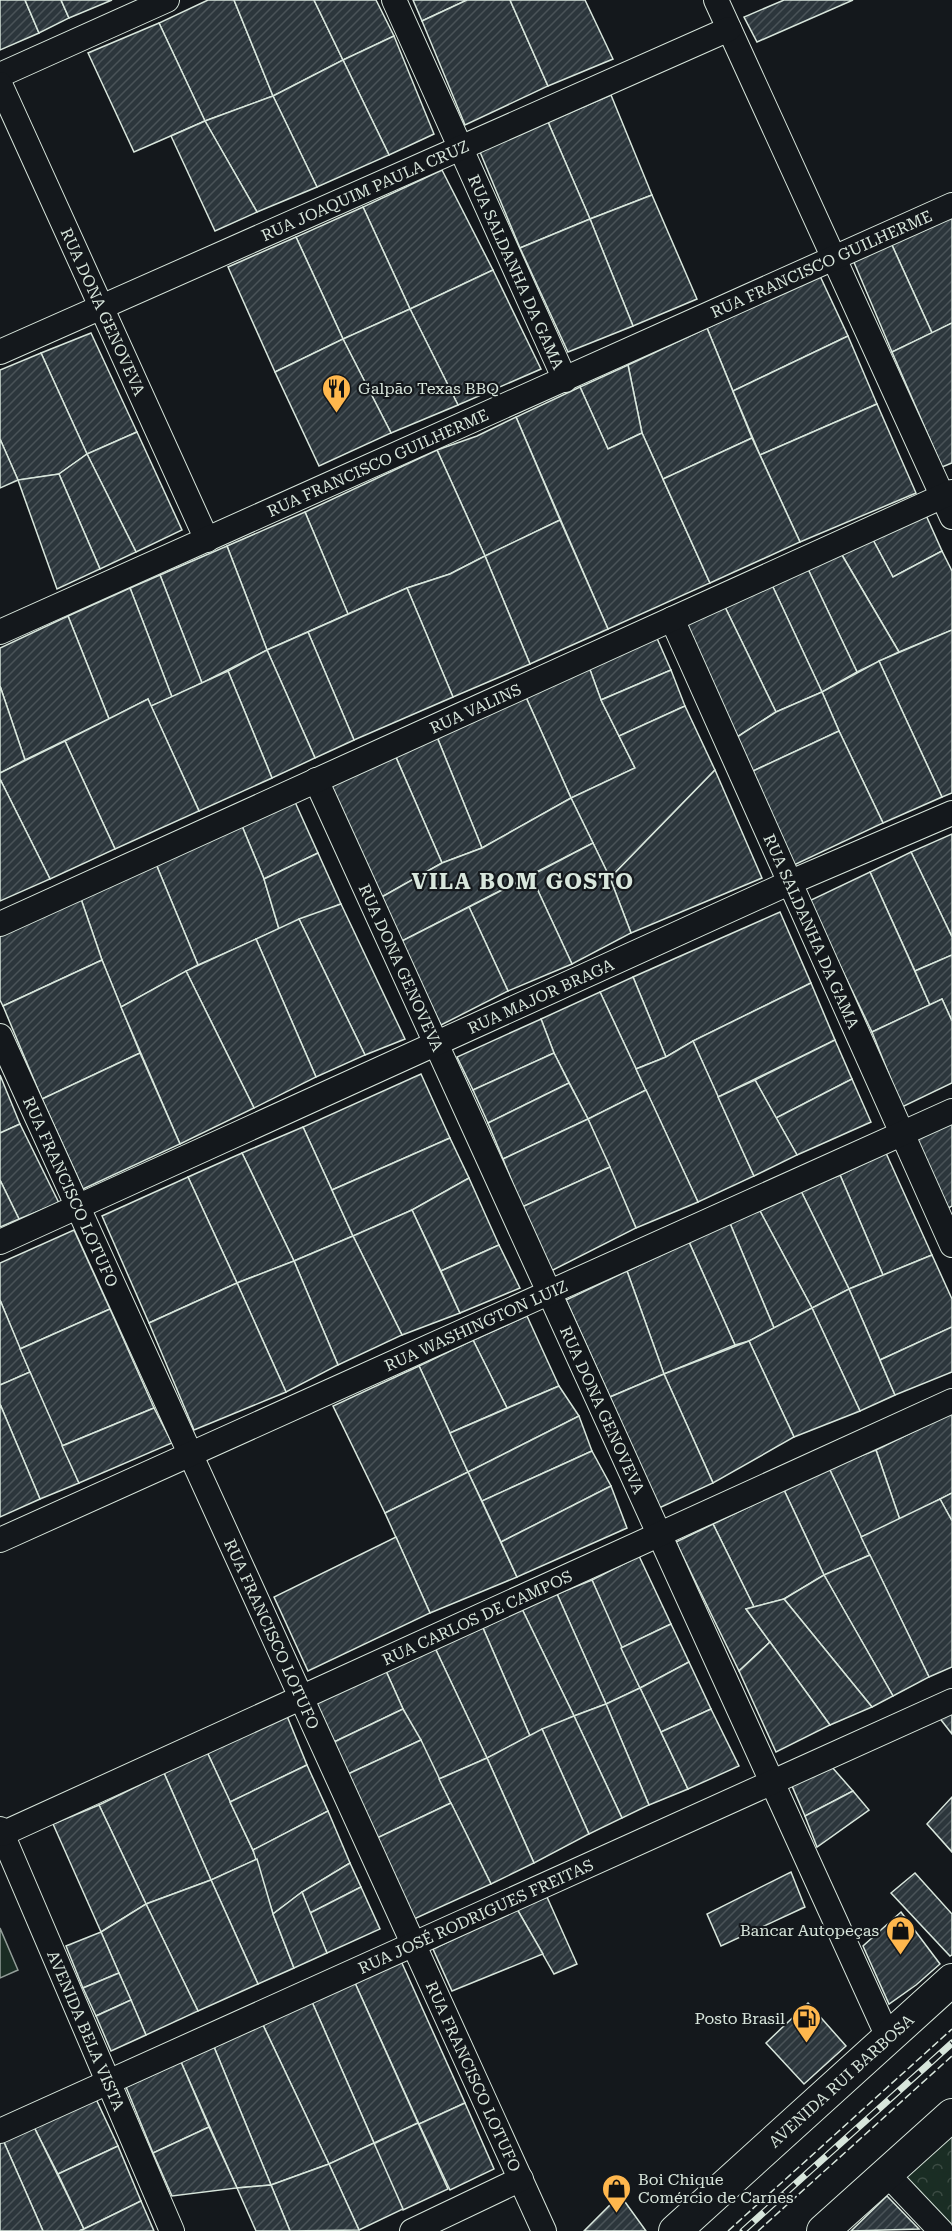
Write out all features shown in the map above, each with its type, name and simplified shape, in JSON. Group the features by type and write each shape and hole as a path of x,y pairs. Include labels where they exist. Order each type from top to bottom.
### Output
{"main road":[{"name":"AVENIDA RUI BARBOSA","path":"675,2231 952,1980"},
{"path":"823,2231 952,2115"}],"street":[{"path":"0,75 167,0"},
{"name":"RUA SALDANHA DA GAMA","path":"394,0 565,380"},
{"path":"716,0 949,502"},
{"name":"RUA JOAQUIM PAULA CRUZ","path":"0,352 729,29"},
{"name":"RUA DONA GENOVEVA","path":"0,84 207,540"},
{"name":"RUA FRANCISCO GUILHERME","path":"0,632 952,205"},
{"name":"RUA VALINS","path":"0,924 672,619 949,502"},
{"name":"RUA SALDANHA DA GAMA","path":"672,619 952,1245"},
{"name":"RUA DONA GENOVEVA","path":"316,780 888,2037"},
{"name":"RUA MAJOR BRAGA","path":"0,1242 790,882 952,813"},
{"name":"RUA FRANCISCO LOTUFO","path":"0,1036 544,2231"},
{"name":"RUA WASHINGTON LUIZ","path":"0,1540 952,1111"},
{"name":"RUA CARLOS DE CAMPOS","path":"1,1832 952,1401"},
{"name":"RUA JOSÉ RODRIGUES FREITAS","path":"0,2131 952,1701"},
{"name":"AVENIDA BELA VISTA","path":"1,1832 172,2231"},
{"path":"887,2174 941,2231"},
{"path":"412,2231 521,2180"}],"green space":[{"path":"0,1928 18,1970 0,1978"},
{"path":"952,2115 952,2231 887,2174"}],"building":[{"path":"0,0 25,0 39,33 0,50"},
{"path":"25,0 61,0 69,18 39,33"},
{"path":"61,0 112,0 69,18"},
{"path":"208,0 234,0 273,96 205,121 159,23"},
{"path":"234,0 314,0 343,60 273,96"},
{"path":"314,0 376,0 394,36 343,60"},
{"path":"413,0 467,0 422,21"},
{"path":"467,0 510,0 548,86 465,125 422,21"},
{"path":"510,0 585,0 613,59 548,86"},
{"path":"784,0 853,0 757,42 744,17"},
{"path":"159,23 205,121 134,152 88,53"},
{"path":"394,36 434,134 389,155 343,60"},
{"path":"343,60 389,155 317,187 273,96"},
{"path":"611,95 652,195 590,219 548,122"},
{"path":"273,96 317,187 257,212 205,121"},
{"path":"205,121 257,212 215,231 171,136"},
{"path":"548,122 590,219 520,248 480,152"},
{"path":"442,170 493,270 410,309 363,207"},
{"path":"652,195 697,299 633,326 590,219"},
{"path":"363,207 410,309 343,339 296,237"},
{"path":"952,217 952,323 932,333 891,243"},
{"path":"590,219 633,326 568,352 520,248"},
{"path":"296,237 343,339 275,372 228,267"},
{"path":"891,243 932,333 892,352 853,260"},
{"path":"493,270 541,369 458,405 410,309"},
{"path":"820,276 848,336 733,391 707,328"},
{"path":"410,309 458,405 391,433 343,339"},
{"path":"952,323 952,463 942,467 892,352"},
{"path":"707,328 752,438 663,479 642,433 628,365"},
{"path":"91,333 137,432 87,454 41,353"},
{"path":"848,336 877,404 760,455 733,391"},
{"path":"343,339 391,433 319,466 275,372"},
{"path":"41,353 87,454 59,474 18,480 0,439 0,370"},
{"path":"628,365 642,433 608,449 580,387"},
{"path":"580,387 608,449 642,433 710,583 608,629 516,417"},
{"path":"877,404 916,493 800,542 760,455"},
{"path":"516,417 560,520 485,556 437,450 477,436"},
{"path":"137,432 182,530 136,552 87,454"},
{"path":"752,438 800,542 710,583 663,479"},
{"path":"0,439 18,480 0,488"},
{"path":"437,450 485,556 450,574 407,588 348,614 305,512"},
{"path":"87,454 136,552 100,569 59,474"},
{"path":"59,474 100,569 57,589 18,480"},
{"path":"305,512 348,614 267,650 227,546"},
{"path":"925,513 942,551 893,577 872,538"},
{"path":"560,520 608,629 530,664 485,556"},
{"path":"872,538 893,577 942,551 952,571 952,630 899,652 839,550"},
{"path":"227,546 267,650 202,683 160,575"},
{"path":"839,550 899,652 857,672 807,567"},
{"path":"485,556 530,664 453,697 407,588 450,574"},
{"path":"807,567 857,672 822,692 772,585"},
{"path":"160,575 202,683 172,697 130,588"},
{"path":"772,585 822,692 776,712 724,605"},
{"path":"130,588 172,697 151,706 148,699 109,719 68,616"},
{"path":"407,588 453,697 354,740 308,632"},
{"path":"724,605 776,712 734,739 686,623"},
{"path":"68,616 109,719 25,760 0,686 0,648"},
{"path":"952,630 952,793 942,797 879,661"},
{"path":"308,632 354,740 315,758 267,650"},
{"path":"656,636 671,670 601,700 589,667"},
{"path":"267,650 315,758 272,778 228,671"},
{"path":"879,661 942,797 883,823 822,692"},
{"path":"589,667 601,700 635,768 571,798 525,695"},
{"path":"671,670 685,706 619,736 601,700"},
{"path":"228,671 272,778 199,811 151,706"},
{"path":"0,686 25,760 0,773"},
{"path":"822,692 839,731 751,772 734,739 776,712"},
{"path":"525,695 571,798 482,848 437,737"},
{"path":"148,699 199,811 115,849 65,741"},
{"path":"685,706 715,770 610,878 571,798 635,768 619,736"},
{"path":"839,731 883,823 794,865 751,772"},
{"path":"437,737 482,848 442,863 395,755"},
{"path":"65,741 115,849 50,879 0,779 0,773"},
{"path":"395,755 442,863 380,898 331,785"},
{"path":"715,770 762,878 631,933 610,878"},
{"path":"0,779 50,879 0,901"},
{"path":"571,798 593,843 400,942 380,898 442,863 482,848"},
{"path":"295,802 318,853 264,879 242,826"},
{"path":"242,826 264,879 279,929 198,965 156,864"},
{"path":"952,834 952,937 911,852"},
{"path":"593,843 610,878 631,933 572,964 532,875"},
{"path":"911,852 952,937 952,955 915,971 870,872"},
{"path":"318,853 341,904 279,929 264,879"},
{"path":"156,864 198,965 121,1007 81,899"},
{"path":"870,872 930,1005 872,1032 809,901"},
{"path":"532,875 572,964 508,991 469,907"},
{"path":"81,899 102,960 3,1006 0,1000 0,936"},
{"path":"341,904 405,1039 365,1055 299,919"},
{"path":"469,907 508,991 441,1025 400,942"},
{"path":"780,912 811,983 693,1041 666,1057 633,977"},
{"path":"299,919 365,1055 316,1077 256,939"},
{"path":"256,939 316,1077 254,1108 186,971"},
{"path":"952,955 952,1021 942,999 930,1005 915,971"},
{"path":"102,960 140,1053 42,1099 3,1006"},
{"path":"186,971 254,1108 180,1144 121,1007"},
{"path":"633,977 666,1057 636,1069 600,992"},
{"path":"811,983 835,1040 718,1097 693,1041"},
{"path":"600,992 646,1090 588,1119 554,1053 541,1019"},
{"path":"942,999 952,1021 952,1083 902,1107 872,1032"},
{"path":"541,1019 554,1053 473,1090 457,1057"},
{"path":"835,1040 852,1079 776,1118 755,1080"},
{"path":"693,1041 754,1176 698,1202 636,1069 666,1057"},
{"path":"140,1053 180,1144 83,1189 42,1099"},
{"path":"554,1053 569,1083 488,1123 473,1090"},
{"path":"421,1074 450,1138 332,1190 303,1127"},
{"path":"0,1075 20,1124 0,1133"},
{"path":"852,1079 871,1122 797,1155 776,1118"},
{"path":"755,1080 797,1155 754,1176 718,1097"},
{"path":"569,1083 588,1119 503,1159 488,1123"},
{"path":"646,1090 698,1202 636,1228 588,1119"},
{"path":"588,1119 610,1167 522,1207 503,1159"},
{"path":"952,1122 952,1206 947,1209 916,1139"},
{"path":"20,1124 59,1203 19,1219 0,1180 0,1133"},
{"path":"303,1127 353,1236 294,1261 242,1153"},
{"path":"450,1138 469,1178 412,1210 353,1236 332,1190"},
{"path":"242,1153 294,1261 237,1283 188,1177"},
{"path":"886,1153 932,1255 883,1275 840,1175"},
{"path":"610,1167 636,1228 551,1271 522,1207"},
{"path":"840,1175 883,1275 849,1289 801,1191"},
{"path":"188,1177 237,1283 149,1323 102,1216"},
{"path":"469,1178 499,1245 441,1271 412,1210"},
{"path":"0,1180 19,1219 0,1227"},
{"path":"801,1191 849,1289 812,1308 760,1211"},
{"path":"412,1210 460,1313 402,1335 353,1236"},
{"path":"760,1211 812,1308 774,1328 729,1221"},
{"path":"729,1221 774,1328 749,1341 735,1345 689,1242"},
{"path":"74,1230 110,1309 20,1349 0,1300 0,1263"},
{"path":"353,1236 402,1335 338,1365 294,1261"},
{"path":"689,1242 735,1345 664,1374 627,1271"},
{"path":"499,1245 520,1288 460,1313 441,1271"},
{"path":"932,1255 952,1299 952,1327 880,1360 849,1289"},
{"path":"294,1261 338,1365 286,1392 237,1283"},
{"path":"627,1271 664,1374 610,1397 566,1300"},
{"path":"237,1283 286,1392 194,1430 149,1323"},
{"path":"849,1289 895,1395 860,1411 812,1308"},
{"path":"0,1300 30,1372 0,1385"},
{"path":"812,1308 860,1411 794,1437 749,1341"},
{"path":"110,1309 154,1408 62,1446 20,1349"},
{"path":"527,1316 559,1386 507,1408 473,1340"},
{"path":"952,1327 952,1372 895,1395 880,1360"},
{"path":"473,1340 507,1408 450,1433 419,1366"},
{"path":"749,1341 794,1437 713,1483 664,1374"},
{"path":"419,1366 468,1472 385,1513 333,1406"},
{"path":"30,1372 79,1483 40,1499 0,1404 0,1385"},
{"path":"664,1374 713,1483 657,1509 610,1397"},
{"path":"559,1386 579,1416 468,1472 450,1433"},
{"path":"0,1404 40,1499 0,1517"},
{"path":"154,1408 172,1443 79,1483 62,1446"},
{"path":"952,1413 952,1493 900,1520 876,1450"},
{"path":"579,1416 592,1451 482,1501 468,1472"},
{"path":"876,1450 900,1520 861,1537 829,1468"},
{"path":"592,1451 611,1486 501,1542 482,1501"},
{"path":"829,1468 870,1555 824,1575 784,1490"},
{"path":"468,1472 517,1577 430,1613 385,1513"},
{"path":"611,1486 627,1528 517,1577 501,1542"},
{"path":"784,1490 824,1575 784,1599 754,1607 713,1524"},
{"path":"952,1493 952,1521 940,1499"},
{"path":"940,1499 952,1521 952,1667 929,1677 861,1537"},
{"path":"713,1524 754,1607 746,1609 770,1642 739,1671 676,1542"},
{"path":"396,1537 430,1613 308,1671 274,1597"},
{"path":"870,1555 929,1677 893,1696 824,1575"},
{"path":"639,1556 671,1624 621,1648 592,1580"},
{"path":"824,1575 893,1696 872,1707 784,1599"},
{"path":"592,1580 640,1688 606,1704 557,1594"},
{"path":"557,1594 606,1704 574,1716 522,1609"},
{"path":"784,1599 872,1707 830,1725 746,1609"},
{"path":"522,1609 574,1716 530,1736 483,1628"},
{"path":"671,1624 689,1662 640,1688 621,1648"},
{"path":"483,1628 530,1736 487,1758 435,1648"},
{"path":"770,1642 830,1725 776,1752 739,1671"},
{"path":"435,1648 487,1758 439,1779 386,1671"},
{"path":"689,1662 711,1709 661,1732 640,1688"},
{"path":"386,1671 403,1709 334,1742 316,1702"},
{"path":"640,1688 688,1789 649,1805 606,1704"},
{"path":"606,1704 649,1805 622,1818 574,1716"},
{"path":"403,1709 421,1740 348,1774 334,1742"},
{"path":"711,1709 739,1766 688,1789 661,1732"},
{"path":"952,1710 952,1734 938,1716"},
{"path":"287,1716 307,1765 230,1802 207,1752"},
{"path":"574,1716 622,1818 589,1834 542,1729"},
{"path":"542,1729 589,1834 534,1863 487,1758"},
{"path":"421,1740 451,1803 377,1838 348,1774"},
{"path":"207,1752 257,1859 211,1880 164,1773"},
{"path":"487,1758 534,1863 491,1884 439,1779"},
{"path":"307,1765 328,1811 253,1850 230,1802"},
{"path":"831,1766 853,1791 805,1816 792,1786"},
{"path":"164,1773 211,1880 146,1904 99,1805"},
{"path":"853,1791 869,1810 817,1847 805,1816"},
{"path":"952,1797 952,1852 927,1824"},
{"path":"451,1803 491,1884 414,1919 377,1838"},
{"path":"99,1805 146,1904 101,1932 53,1824"},
{"path":"328,1811 350,1863 302,1892 273,1914 253,1850"},
{"path":"257,1859 273,1914 294,1968 258,1984 211,1880"},
{"path":"350,1863 361,1887 310,1913 302,1892"},
{"path":"791,1872 805,1907 721,1946 707,1914"},
{"path":"915,1873 952,1914 952,1955 950,1956 891,1893"},
{"path":"211,1880 258,1984 198,2011 146,1904"},
{"path":"361,1887 380,1929 327,1953 310,1913"},
{"path":"302,1892 327,1953 294,1968 273,1914"},
{"path":"547,1897 577,1964 554,1974 517,1909"},
{"path":"146,1904 198,2011 146,2035 101,1932"},
{"path":"517,1909 543,1954 452,1991 433,1949"},
{"name":"Bancar Autopeças","path":"901,1912 940,1964 889,2004 863,1946"},
{"path":"101,1932 119,1973 83,1988 66,1946"},
{"path":"401,1961 465,2103 419,2124 355,1983"},
{"path":"119,1973 131,2000 96,2016 83,1988"},
{"path":"355,1983 418,2123 374,2143 312,2002"},
{"path":"131,2000 146,2035 111,2051 96,2016"},
{"path":"312,2002 374,2143 329,2164 263,2025"},
{"name":"Posto Brasil","path":"808,2003 846,2046 804,2084 766,2043"},
{"path":"263,2025 329,2164 271,2185 214,2047"},
{"path":"214,2047 271,2185 237,2188 181,2062"},
{"path":"181,2062 209,2127 153,2153 126,2087"},
{"path":"96,2099 118,2146 58,2174 34,2127"},
{"path":"465,2103 494,2169 450,2190 419,2124"},
{"path":"418,2123 448,2189 403,2210 373,2144"},
{"path":"34,2127 84,2229 43,2231 3,2140"},
{"path":"209,2127 237,2188 172,2196 153,2153"},
{"path":"3,2140 43,2231 0,2231 0,2141"},
{"path":"374,2143 403,2209 359,2230 329,2164"},
{"path":"118,2146 141,2201 84,2229 58,2174"},
{"path":"329,2164 359,2230 290,2231 271,2185"},
{"path":"271,2185 290,2231 256,2231 237,2188"},
{"name":"Boi Chique Comércio de Carnes","path":"620,2195 646,2231 584,2231"},
{"path":"887,2196 919,2229 851,2231"},
{"path":"141,2201 154,2231 79,2231 84,2229"}],"railway":[{"path":"743,2231 952,2043"}],"fence":[{"path":"728,2231 952,2029"},
{"path":"758,2231 952,2056"}],"place":[{"name":"Galpão Texas BBQ","path":"337,414"},
{"name":"Bancar Autopeças","path":"900,1956"},
{"name":"Posto Brasil","path":"806,2044"},
{"name":"Boi Chique Comércio de Carnes","path":"617,2214"}],"district":[{"name":"VILA BOM GOSTO","path":"523,881"}]}
